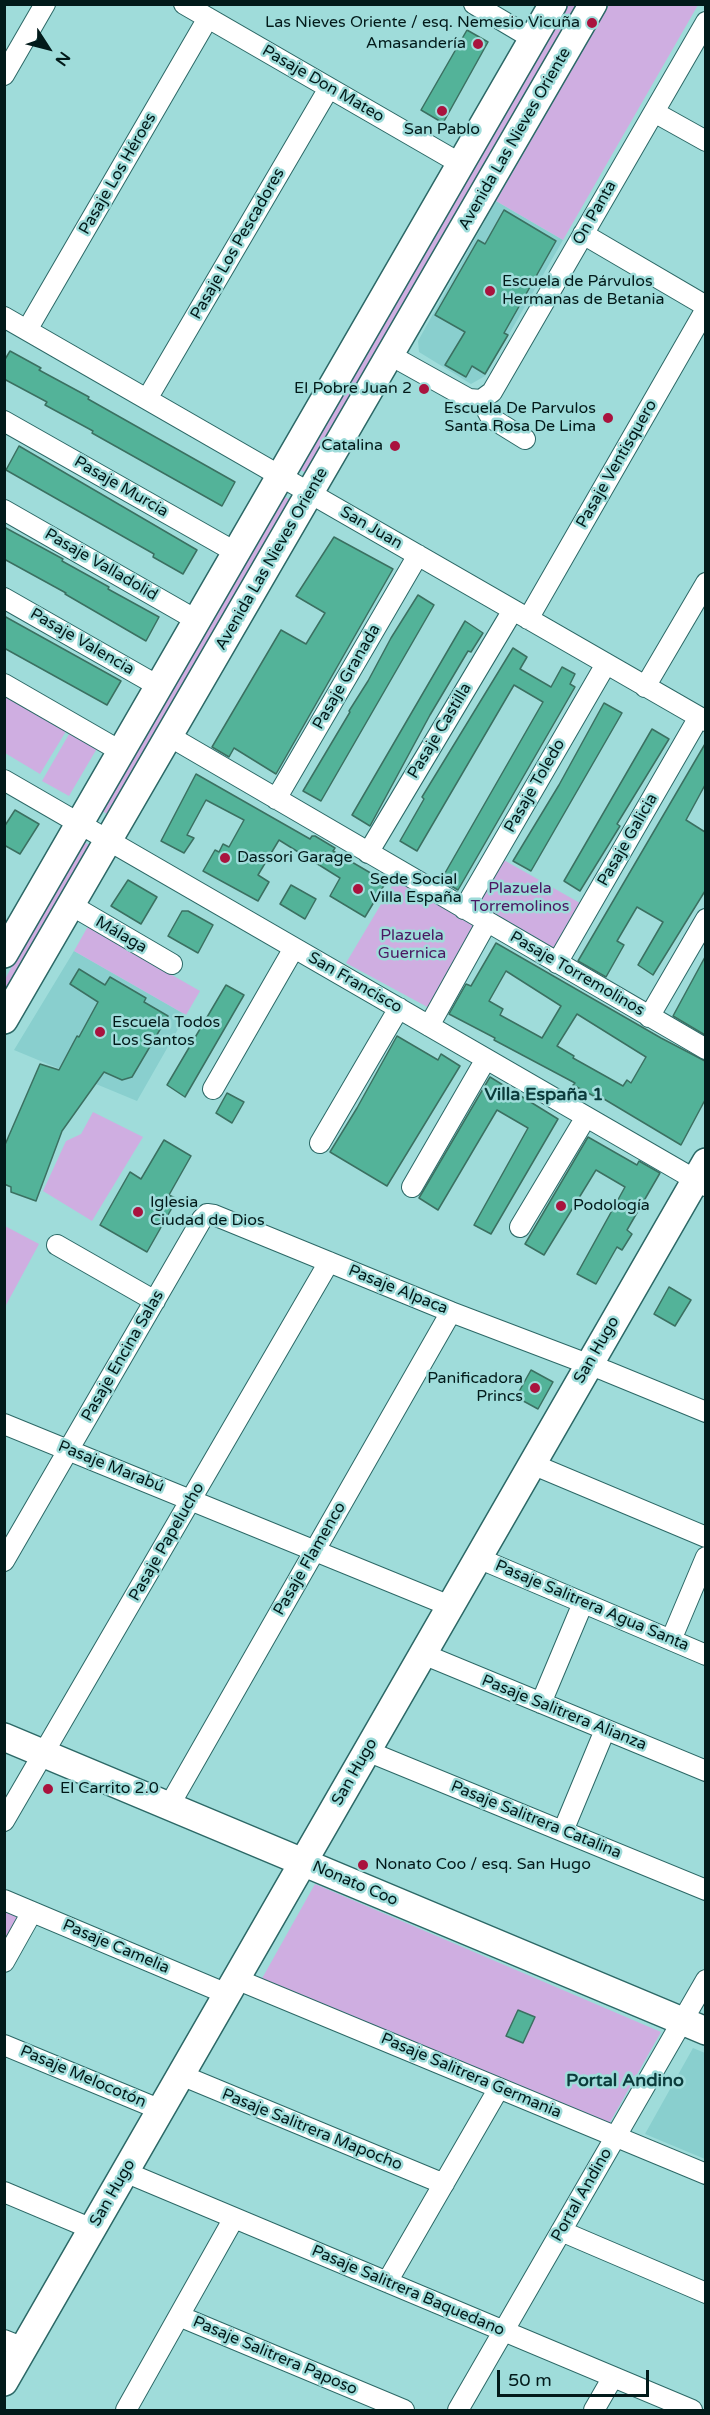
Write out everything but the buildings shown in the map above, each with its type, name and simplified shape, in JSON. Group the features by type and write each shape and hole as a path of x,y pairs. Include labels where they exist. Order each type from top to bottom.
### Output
{"street":[{"path":"4,75 45,4"},
{"name":"Pasaje Don Mateo","path":"184,4 461,164"},
{"path":"474,4 533,39"},
{"name":"Avenida Las Nieves Oriente","path":"4,954 282,477 553,4"},
{"name":"Avenida Las Nieves Oriente","path":"4,1020 593,4"},
{"name":"Pasaje Los Héroes","path":"27,330 208,18"},
{"name":"On Panta","path":"481,400 492,392 705,22"},
{"name":"Pasaje Los Pescadores","path":"147,399 328,88"},
{"path":"654,112 705,141"},
{"path":"583,234 705,307"},
{"name":"Pasaje Ventisquero","path":"520,614 705,307"},
{"name":"San Juan","path":"4,317 702,719"},
{"path":"390,355 469,399 481,400 491,418 525,439"},
{"name":"Pasaje Murcia","path":"4,421 237,553"},
{"name":"Pasaje Valladolid","path":"4,510 198,621"},
{"name":"Pasaje Granada","path":"276,799 418,555"},
{"path":"645,687 705,583"},
{"name":"Pasaje Valencia","path":"4,598 160,687"},
{"name":"Pasaje Castilla","path":"368,853 520,614"},
{"name":"Pasaje Toledo","path":"464,909 606,664"},
{"path":"4,684 122,752"},
{"name":"Pasaje Galicia","path":"557,963 702,719"},
{"name":"Pasaje Torremolinos","path":"169,736 705,1049"},
{"name":"San Francisco","path":"5,781 586,1117 702,1176"},
{"name":"Málaga","path":"71,905 172,964"},
{"path":"649,1017 705,919"},
{"path":"429,1026 487,922"},
{"path":"213,1089 294,948"},
{"path":"320,1143 399,1008"},
{"path":"412,1187 486,1059"},
{"path":"520,1227 586,1117"},
{"name":"San Hugo","path":"4,2382 14,2344 92,2229 589,1364 702,1176"},
{"name":"Pasaje Alpaca","path":"207,1215 214,1215 705,1412"},
{"name":"Pasaje Encina Salas","path":"4,1561 202,1219 207,1215"},
{"path":"57,1245 155,1301"},
{"name":"Pasaje Papelucho","path":"4,1821 329,1262"},
{"name":"Pasaje Flamenco","path":"169,1806 451,1312"},
{"name":"Pasaje Marabú","path":"4,1424 450,1606"},
{"path":"532,1464 705,1537"},
{"path":"670,1640 705,1557"},
{"name":"Pasaje Salitrera Agua Santa","path":"478,1558 705,1655"},
{"path":"541,1703 583,1603"},
{"name":"Pasaje Salitrera Alianza","path":"423,1654 705,1772"},
{"path":"563,1831 605,1730"},
{"name":"Nonato Coo","path":"4,1737 694,2026"},
{"name":"Pasaje Salitrera Catalina","path":"367,1751 705,1890"},
{"name":"Pasaje Camelia","path":"4,1900 232,1986"},
{"path":"4,1962 32,1912"},
{"name":"Portal Andino","path":"458,2410 616,2137 694,2026 705,1980"},
{"name":"Pasaje Salitrera Germania","path":"232,1986 499,2088 705,2174"},
{"name":"Pasaje Melocotón","path":"4,2045 161,2110"},
{"name":"Pasaje Salitrera Mapocho","path":"181,2075 444,2184"},
{"path":"387,2282 499,2088"},
{"name":"Pasaje Salitrera Baquedano","path":"125,2172 692,2410"},
{"path":"4,2193 92,2229"},
{"path":"126,2410 234,2218"},
{"path":"561,2231 705,2293"},
{"name":"Pasaje Salitrera Paposo","path":"179,2316 404,2410"},
{"path":"594,2410 613,2377"}],"shaded area":[{"name":"Escuela de Párvulos Hermanas de Betania","path":"496,201 563,240 485,376 471,384 419,352 418,341"},
{"name":"Escuela Todos Los Santos","path":"74,951 186,1015 137,1101 14,1050"},
{"path":"693,2048 705,2053 705,2159 645,2134"}],"green space":[{"path":"563,5 577,5 308,474 297,468"},
{"path":"609,5 698,5 563,240 496,201"},
{"path":"281,495 293,501 111,816 100,810"},
{"path":"5,691 68,728 40,774 5,753"},
{"path":"72,729 99,745 69,796 42,781"},
{"path":"82,841 93,847 5,1003 5,979"},
{"name":"Plazuela Torremolinos","path":"502,859 580,903 554,948 476,903"},
{"name":"Plazuela Guernica","path":"396,879 470,921 475,929 431,1009 346,963"},
{"path":"91,921 154,956 151,963 200,991 186,1015 74,951"},
{"path":"93,1112 143,1137 92,1221 43,1191 66,1141 81,1134"},
{"path":"5,1226 39,1244 5,1307"},
{"path":"315,1884 661,2032 609,2124 260,1982"},
{"path":"5,1910 21,1917 5,1947"}],"place":[{"name":"Las Nieves Oriente / esq. Nemesio Vicuña","path":"592,23"},
{"name":"Amasandería","path":"478,44"},
{"name":"San Pablo","path":"442,111"},
{"name":"Escuela de Párvulos Hermanas de Betania","path":"490,291"},
{"name":"El Pobre Juan 2","path":"424,389"},
{"name":"Escuela De Parvulos Santa Rosa De Lima","path":"608,418"},
{"name":"Catalina","path":"395,446"},
{"name":"Dassori Garage","path":"225,858"},
{"name":"Sede Social Villa España","path":"358,889"},
{"name":"Escuela Todos Los Santos","path":"100,1032"},
{"name":"Podología","path":"561,1206"},
{"name":"Iglesia Ciudad de Dios","path":"138,1212"},
{"name":"Panificadora Princs","path":"535,1388"},
{"name":"El Carrito 2.0","path":"48,1789"},
{"name":"Nonato Coo / esq. San Hugo","path":"363,1865"}],"district":[{"name":"Villa España 1","path":"544,1095"},
{"name":"Portal Andino","path":"625,2081"}]}
